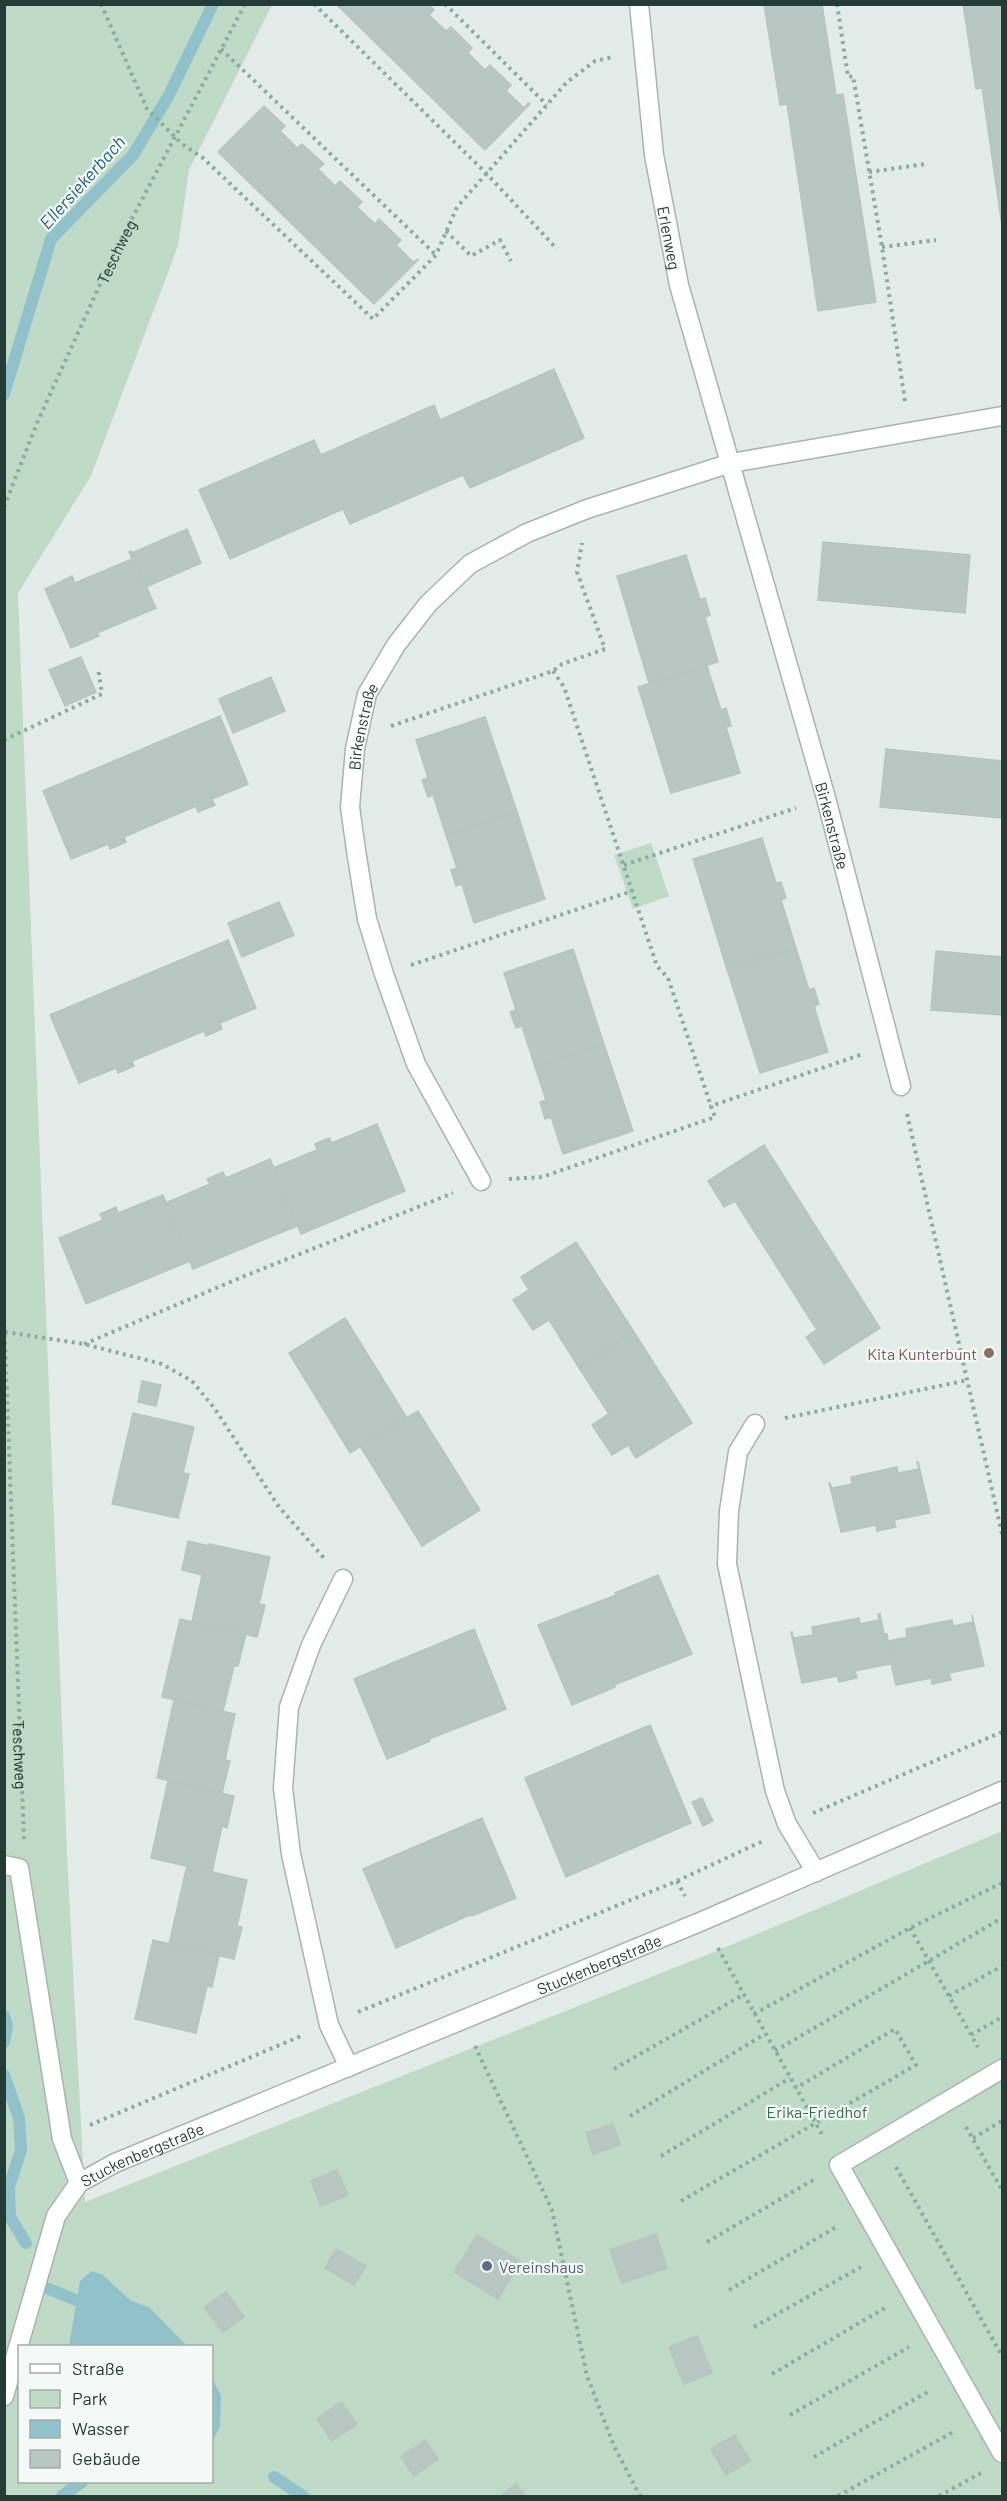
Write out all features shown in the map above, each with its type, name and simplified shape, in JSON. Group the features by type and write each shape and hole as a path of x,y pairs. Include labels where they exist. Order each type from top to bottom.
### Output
{"street":[{"name":"Erlenweg","path":"639,4 654,154 679,285 731,463"},
{"name":"Birkenstraße","path":"481,1181 416,1064 367,919 350,807 355,749 367,694 396,645 428,604 470,564 527,533 587,509 731,463 909,430 1002,416"},
{"name":"Birkenstraße","path":"731,463 825,798 901,1086"},
{"path":"755,1424 738,1452 729,1511 727,1564 775,1791 787,1824 816,1872"},
{"path":"343,1579 311,1645 290,1707 283,1788 291,1854 329,2025 349,2067"},
{"name":"Stuckenbergstraße","path":"19,2345 56,2216 79,2184 115,2163 700,1922 1002,1791"},
{"path":"12,1867 62,2139 79,2184"},
{"path":"998,2072 839,2165 1002,2453"},
{"name":"Stuckenbergstraße","path":"4,2396 18,2348"}],"path":[{"path":"101,4 147,109 174,136 204,158 373,319 436,255 457,207 567,82 595,61 643,50"},
{"name":"Teschweg","path":"4,507 37,423 117,247 245,4"},
{"path":"314,4 486,173 556,249"},
{"path":"445,4 547,105"},
{"path":"837,4 848,77 853,76 882,247 909,430"},
{"path":"221,49 436,255"},
{"path":"869,172 926,164"},
{"path":"446,231 471,256 500,240 511,261"},
{"path":"882,247 936,240"},
{"path":"355,749 379,730 553,671 562,664 605,650 577,572 587,509"},
{"path":"4,740 102,694 98,668"},
{"path":"84,1344 247,1275 481,1181 542,1177 715,1118 668,978 657,966 564,687 553,671"},
{"path":"624,866 825,798"},
{"path":"384,974 632,891"},
{"path":"711,1106 891,1045"},
{"path":"901,1086 1002,1534"},
{"name":"Teschweg","path":"4,1319 25,1845 12,1867"},
{"path":"5,1332 84,1344 162,1364 192,1381 215,1409 279,1507 343,1579"},
{"path":"755,1424 968,1380"},
{"path":"62,2139 105,2117 677,1881 769,1838 787,1824 1002,1732"},
{"path":"677,1881 719,1950 839,2165 707,2241"},
{"path":"754,2014 910,1928 1002,1883"},
{"path":"775,2052 1002,1918"},
{"path":"910,1928 971,2035 998,2072"},
{"path":"949,1996 1002,1966"},
{"path":"614,2069 743,1995"},
{"path":"971,2035 1002,2017"},
{"path":"464,2020 552,2210 587,2376 614,2446 640,2496"},
{"path":"681,2200 916,2065 895,2029 796,2088"},
{"path":"630,2116 765,2034"},
{"path":"661,2156 790,2078"},
{"path":"950,2100 1002,2190"},
{"path":"973,2138 1002,2121"},
{"path":"881,2140 1002,2356"},
{"path":"729,2290 865,2211"},
{"path":"754,2326 889,2252"},
{"path":"772,2374 912,2293"},
{"path":"790,2415 934,2333"},
{"path":"814,2457 958,2374"},
{"path":"838,2496 981,2416"},
{"path":"939,2496 984,2471"}],"green space":[{"name":"Erika-Friedhof","path":"5,5 272,5 189,170 178,246 91,476 18,593 67,1854 85,2202 719,1950 1002,1831 1002,2496 5,2496"},
{"path":"651,843 669,896 633,909 614,855"}],"water":[{"path":"92,2271 103,2275 130,2300 150,2308 186,2345 69,2345 80,2281"},
{"path":"213,2380 221,2396 220,2426 213,2440"}],"building":[{"path":"336,4 428,4 434,10 429,15 446,31 451,27 472,48 468,53 485,70 490,65 511,85 506,91 524,108 528,103 530,104 485,150"},
{"path":"764,4 822,4 836,95 843,94 876,302 818,311 787,104 780,105"},
{"path":"963,4 1002,4 1002,226 982,88 976,89"},
{"path":"264,106 285,126 280,131 297,148 302,144 324,164 318,169 335,186 340,181 362,202 357,207 375,224 379,219 401,240 396,245 413,262 419,259 374,304 218,152"},
{"path":"554,369 584,438 470,488 463,475 350,524 343,509 230,559 199,490 314,440 321,455 434,405 440,420"},
{"path":"187,529 201,563 146,587 132,553"},
{"path":"823,542 970,555 965,613 818,600"},
{"path":"131,551 156,608 97,633 99,636 71,648 45,589 72,576 75,583 132,559 129,552"},
{"path":"686,555 700,600 705,598 710,615 705,617 718,662 649,683 617,576"},
{"path":"81,657 96,692 65,706 49,670"},
{"path":"707,666 721,710 726,708 731,726 726,727 740,773 671,793 638,687"},
{"path":"271,677 285,711 233,733 219,699"},
{"path":"220,716 248,784 212,799 215,805 198,812 196,806 124,837 126,842 110,849 108,844 71,859 43,791"},
{"path":"485,717 517,812 446,835 433,795 428,797 422,780 428,778 416,740"},
{"path":"886,749 1002,761 1002,818 880,807"},
{"path":"517,812 545,899 474,923 462,884 456,886 451,870 457,868 446,835"},
{"path":"762,838 776,883 781,882 786,898 781,900 796,948 727,969 693,859"},
{"path":"279,902 294,935 242,957 228,923"},
{"path":"228,940 256,1008 220,1023 222,1029 206,1036 204,1031 132,1061 134,1066 118,1073 116,1068 79,1083 50,1015"},
{"path":"796,948 809,990 814,988 819,1004 814,1006 828,1052 760,1073 727,969"},
{"path":"573,949 604,1044 535,1067 522,1026 516,1028 510,1012 516,1010 504,973"},
{"path":"936,951 1002,957 1002,1015 931,1010"},
{"path":"604,1044 633,1131 563,1154 551,1117 545,1119 540,1102 546,1100 535,1067"},
{"path":"377,1124 405,1191 301,1234 273,1168 317,1150 315,1144 329,1138 332,1143"},
{"path":"764,1145 880,1328 824,1364 806,1337 817,1330 735,1201 724,1207 708,1181"},
{"path":"270,1159 297,1226 193,1269 166,1203 210,1184 207,1179 223,1172 226,1178"},
{"path":"163,1195 190,1261 86,1304 59,1238 103,1220 100,1214 116,1207 118,1213"},
{"path":"576,1242 634,1332 579,1368 549,1320 533,1330 513,1300 529,1290 521,1277"},
{"path":"345,1318 407,1418 350,1453 289,1353"},
{"path":"634,1332 692,1423 636,1458 628,1445 612,1455 592,1425 609,1414 579,1368"},
{"path":"142,1381 161,1385 156,1406 138,1402"},
{"path":"418,1411 480,1510 422,1546 360,1446"},
{"path":"133,1413 194,1427 183,1473 189,1474 178,1518 112,1504"},
{"path":"918,1462 930,1513 894,1520 896,1527 877,1531 876,1525 841,1532 829,1482 832,1488 852,1484 851,1477 897,1467 898,1473 919,1469"},
{"path":"188,1541 270,1557 259,1604 265,1605 257,1637 192,1622 202,1575 182,1570"},
{"path":"658,1575 692,1654 614,1685 615,1687 572,1705 538,1625 616,1595 615,1593"},
{"path":"878,1614 880,1614 890,1664 855,1671 857,1678 839,1682 837,1676 802,1683 791,1632 793,1638 813,1635 812,1627 859,1618 860,1624 879,1620"},
{"path":"972,1615 984,1666 949,1673 951,1680 932,1684 931,1678 896,1685 884,1634 887,1634 888,1641 907,1637 906,1629 952,1620 953,1626 973,1622"},
{"path":"180,1619 246,1634 238,1666 234,1666 223,1711 162,1697"},
{"path":"474,1629 506,1709 429,1739 430,1741 387,1759 354,1679"},
{"path":"174,1700 235,1714 225,1760 230,1761 222,1793 157,1778"},
{"path":"650,1725 691,1823 566,1877 525,1778"},
{"path":"168,1781 234,1796 227,1828 222,1826 212,1872 151,1858"},
{"path":"702,1798 713,1821 703,1826 692,1802"},
{"path":"482,1818 516,1898 472,1916 472,1914 396,1948 363,1869"},
{"path":"187,1866 247,1880 237,1926 242,1927 234,1959 169,1944"},
{"path":"153,1940 219,1955 212,1987 207,1986 196,2033 135,2019"},
{"path":"613,2124 620,2145 593,2154 586,2133"},
{"path":"337,2170 348,2195 321,2206 311,2181"},
{"path":"656,2234 667,2268 622,2283 610,2250"},
{"name":"Vereinshaus","path":"477,2235 520,2261 498,2299 454,2272"},
{"path":"336,2249 366,2266 354,2285 325,2268"},
{"path":"226,2292 244,2317 223,2332 204,2307"},
{"path":"697,2336 712,2373 684,2384 669,2347"},
{"path":"341,2402 357,2424 332,2441 317,2419"},
{"path":"735,2435 750,2461 726,2475 711,2449"},
{"path":"425,2440 438,2459 414,2476 401,2457"},
{"path":"516,2484 525,2496 500,2496"}],"waterway":[{"name":"Ellersiekerbach","path":"4,394 51,239 133,155 169,95 213,4"},
{"name":"Ellersiekerbach","path":"4,2016 7,2026 4,2042"},
{"name":"Ellersiekerbach","path":"4,2075 19,2118 21,2150 9,2187 10,2217 26,2243"},
{"path":"49,2289 76,2300"},
{"path":"274,2477 303,2496"},
{"path":"62,2496 81,2483"}],"place":[{"name":"Kita Kunterbunt","path":"989,1353"},
{"name":"Vereinshaus","path":"487,2266"}]}
